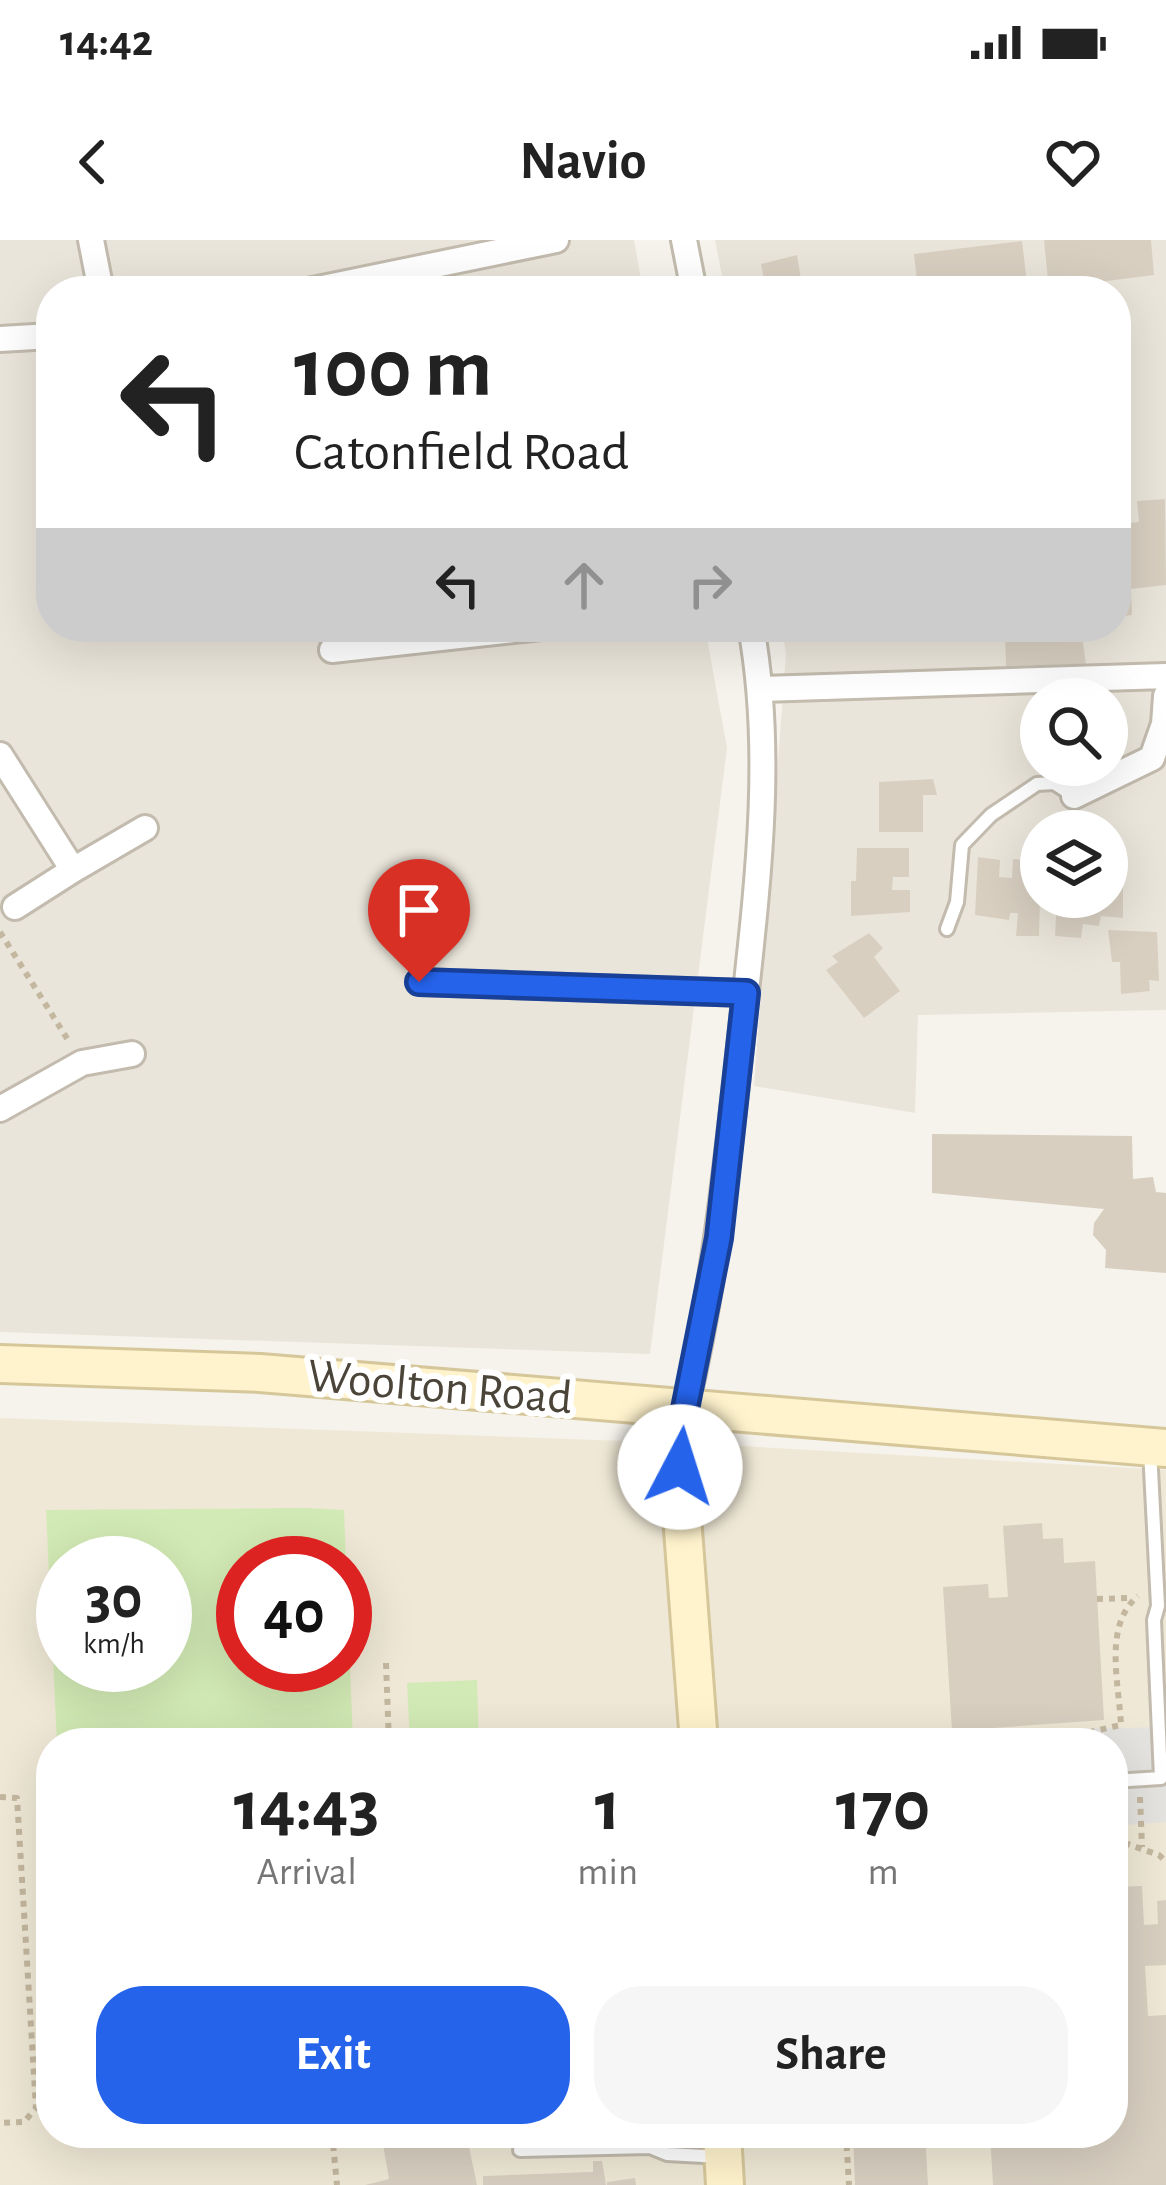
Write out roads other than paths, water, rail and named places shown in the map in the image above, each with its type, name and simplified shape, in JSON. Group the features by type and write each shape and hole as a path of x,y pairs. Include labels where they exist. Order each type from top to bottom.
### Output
{"street":[{"path":"91,240 98,276"},
{"path":"381,276 556,240"},
{"path":"685,240 691,276"},
{"path":"0,339 36,337"},
{"path":"332,650 405,642"},
{"path":"698,1728 680,1490 685,1409 719,1238 762,814 762,689 754,642"},
{"path":"762,689 1166,676"},
{"path":"1074,796 1152,758 1164,724 1166,696"},
{"path":"0,755 73,870"},
{"path":"15,907 145,828"},
{"path":"419,982 746,993"},
{"path":"0,1109 82,1063 132,1054"},
{"name":"Woolton Road","path":"0,1364 192,1368 1158,1448"}],"lane":[{"path":"947,929 957,902 962,845 992,815 1037,784 1054,783 1074,796"},
{"path":"1128,1780 1161,1778 1158,1448"},
{"path":"520,2150 607,2148"},
{"path":"653,2148 724,2158"}]}
